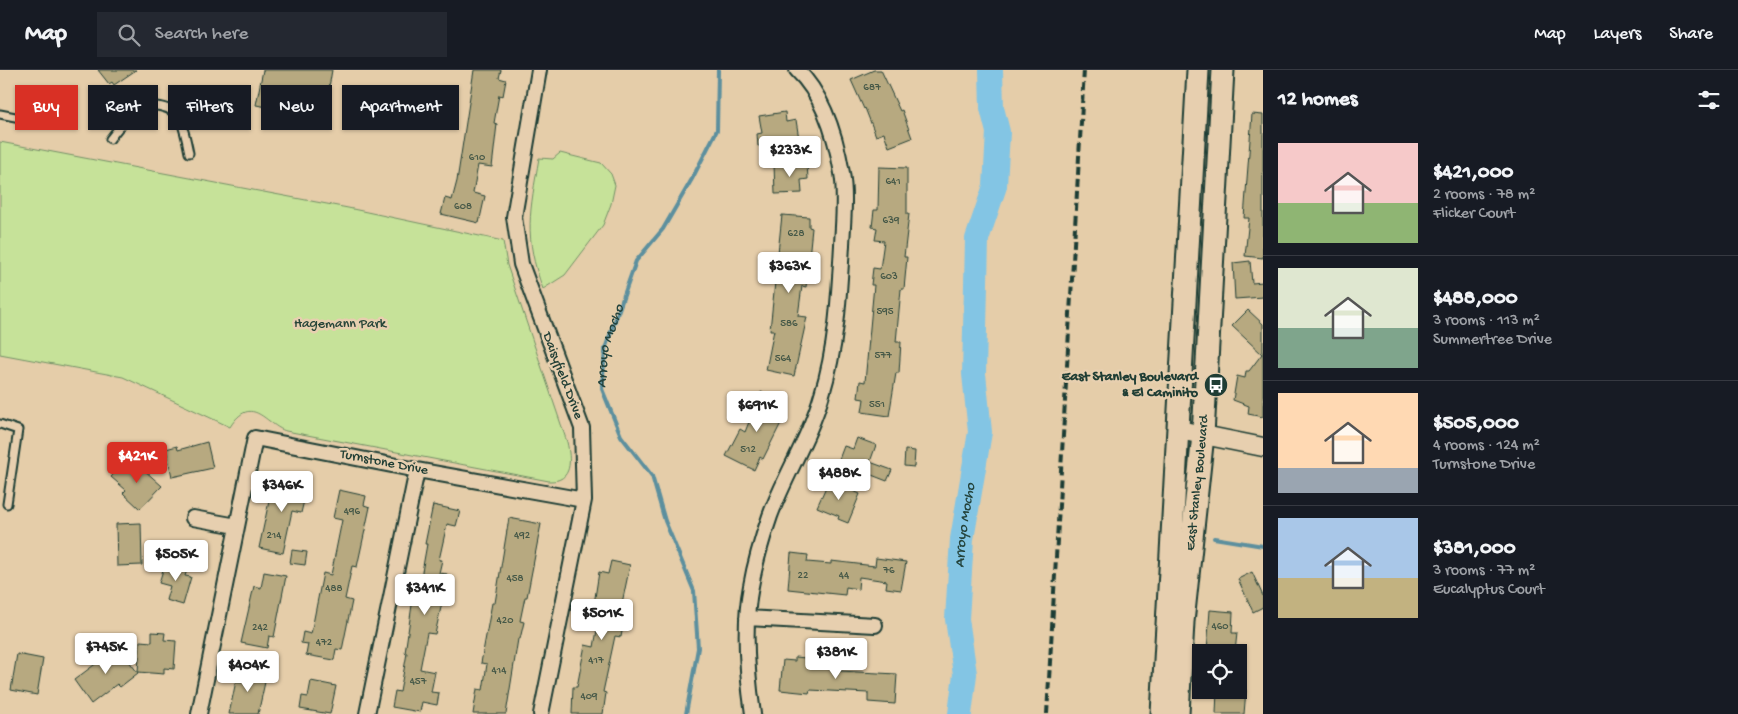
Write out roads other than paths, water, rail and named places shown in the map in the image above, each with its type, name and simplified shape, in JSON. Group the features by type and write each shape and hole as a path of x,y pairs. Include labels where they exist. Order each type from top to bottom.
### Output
{"main road":[{"name":"East Stanley Boulevard","path":"1162,714 1198,70"},
{"name":"East Stanley Boulevard","path":"1178,714 1183,622 1203,435 1223,70"}],"street":[{"name":"Daisyfield Drive","path":"539,70 514,218 520,264 582,428 584,500 541,714"},
{"path":"753,714 749,689 747,618 751,586 770,515 803,446 822,396 838,317 844,208 842,174 834,137 822,107 797,70"},
{"path":"1179,430 1263,447"},
{"name":"Turnstone Drive","path":"199,714 255,438 584,500"},
{"path":"368,714 417,470"},
{"path":"192,518 237,526"},
{"path":"747,618 875,625"}],"lane":[{"path":"110,139 133,112 146,105 160,106 174,113 181,121 189,153"},
{"path":"0,114 15,117"},
{"path":"0,424 18,430 7,504"}],"waterway":[{"name":"Arroyo Mocho","path":"686,714 698,648 694,591 665,521 652,476 621,436 602,389 605,349 636,261 663,229 692,179 717,130 718,70"},
{"name":"Arroyo Mocho","path":"960,714 965,674 957,619 962,539 980,432 974,374 977,239 995,186 998,132 992,108 991,70"},
{"path":"1214,538 1263,546"}],"railway":[{"path":"1047,714 1084,70"}],"place":[{"name":"East Stanley Boulevard & El Caminito","path":"1216,385"}],"park label":[{"name":"Hagemann Park","path":"340,324"}]}
